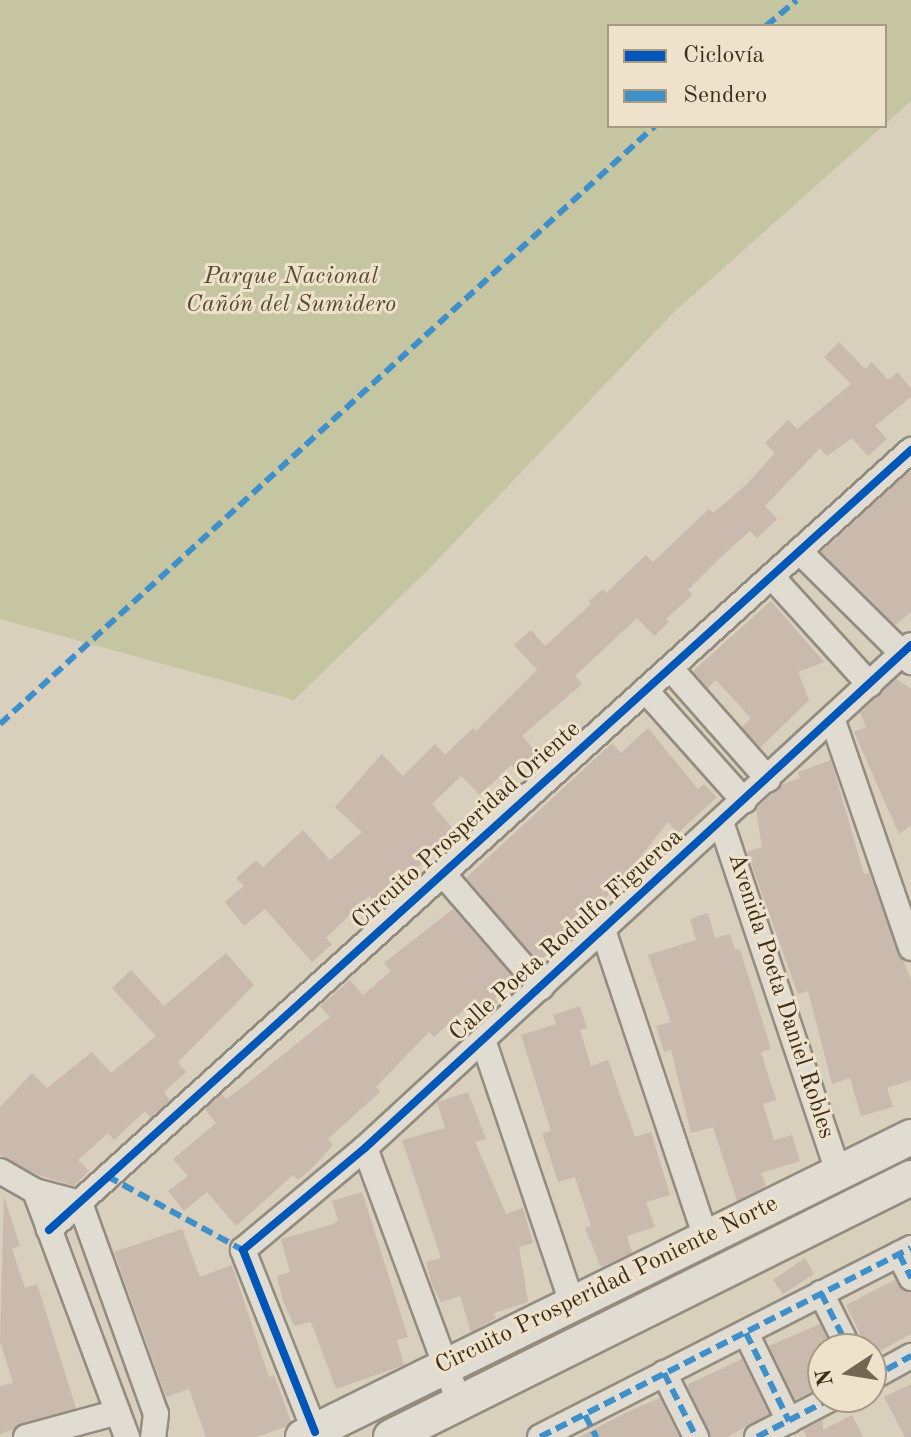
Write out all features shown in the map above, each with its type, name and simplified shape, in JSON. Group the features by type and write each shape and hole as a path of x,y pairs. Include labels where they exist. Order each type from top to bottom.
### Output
{"street":[{"name":"Circuito Prosperidad Oriente","path":"49,1230 911,450"},
{"path":"799,551 907,654"},
{"path":"773,578 870,685"},
{"name":"Calle Poeta Rodulfo Figueroa","path":"309,1434 243,1250 365,1148 907,654"},
{"path":"671,669 768,779"},
{"path":"647,692 744,801"},
{"path":"833,721 911,948"},
{"name":"Avenida Poeta Daniel Robles","path":"721,822 838,1171"},
{"path":"443,874 541,987"},
{"path":"603,930 706,1238"},
{"path":"483,1040 573,1306"},
{"name":"Circuito Prosperidad Poniente Norte","path":"309,1434 911,1137"},
{"path":"365,1148 459,1402"},
{"path":"0,1171 35,1191 80,1203 156,1414 153,1437"},
{"name":"Circuito Prosperidad Poniente Norte","path":"391,1437 911,1178"},
{"path":"35,1191 127,1437"},
{"path":"540,1437 905,1251 911,1278"},
{"path":"821,1293 841,1333"},
{"path":"746,1333 789,1421"},
{"path":"887,1369 911,1356"},
{"path":"664,1373 696,1437"},
{"path":"757,1437 807,1411"},
{"path":"26,1437 118,1412"},
{"path":"585,1415 596,1437"}],"green space":[{"name":"Parque Nacional Cañón del Sumidero","path":"0,0 911,0 911,101 887,122 887,24 607,24 607,128 881,128 674,312 426,572 294,700 0,619"}],"building":[{"path":"839,342 865,369 872,362 888,380 898,372 911,389 911,397 875,426 887,439 868,456 852,438 827,456 820,448 765,506 777,519 757,538 750,531 723,555 688,590 692,595 666,619 669,622 654,636 637,618 575,676 582,684 522,736 537,753 517,772 511,765 480,795 461,776 432,804 455,831 378,907 369,896 326,938 332,944 312,962 265,909 244,926 225,902 244,886 236,878 256,860 263,867 303,830 330,860 362,832 335,807 382,754 403,776 435,744 445,755 473,728 476,731 537,670 514,645 531,630 545,646 603,589 606,593 646,555 653,562 709,509 713,513 746,485 775,453 765,443 788,420 797,429 851,384 824,357"},
{"path":"911,470 911,612 895,625 821,552"},
{"path":"771,601 824,662 798,672 809,700 760,748 742,727 751,718 716,680 708,688 693,671"},
{"path":"896,679 911,689 911,825 899,834 854,732 866,727 860,713"},
{"path":"648,728 698,789 704,784 717,797 678,833 668,822 615,889 539,962 466,878 612,743 621,753"},
{"path":"831,760 864,874 869,873 911,980 911,1080 887,1088 893,1107 861,1116 850,1078 832,1084 808,991 798,994 747,852 762,847 756,809 781,785 800,778 798,772"},
{"path":"453,909 514,978 495,998 498,1002 480,1019 468,1006 434,1037 429,1032 376,1087 380,1092 328,1139 333,1145 315,1165 298,1180 293,1175 236,1226 207,1192 184,1211 168,1191 188,1176 173,1159 216,1123 205,1109 222,1094 226,1099 244,1086 330,1017 320,1006 350,980 363,995 391,971 384,963"},
{"path":"708,913 715,938 730,934 735,950 740,949 771,1049 761,1052 776,1100 763,1104 774,1140 792,1135 800,1161 761,1173 766,1186 737,1201 713,1127 691,1133 671,1050 664,1052 656,1026 671,1022 648,955 696,940 690,919"},
{"path":"226,953 254,985 178,1062 186,1072 164,1092 170,1100 151,1118 145,1111 114,1140 108,1133 78,1160 89,1171 74,1186 38,1175 0,1155 0,1107 32,1073 47,1088 92,1052 111,1073 156,1036 112,988 131,970 164,1006"},
{"path":"580,1006 587,1028 580,1030 591,1066 608,1060 635,1137 651,1132 670,1195 646,1202 655,1227 627,1236 632,1253 601,1267 585,1228 591,1226 575,1177 558,1182 542,1133 551,1131 521,1035 556,1024 553,1015"},
{"path":"468,1092 486,1139 475,1142 506,1214 523,1208 533,1243 519,1247 528,1302 494,1313 496,1318 471,1332 460,1296 441,1302 432,1285 426,1262 441,1258 402,1140 445,1128 437,1102"},
{"path":"362,1192 408,1337 397,1340 404,1365 336,1389 311,1322 294,1326 283,1301 277,1276 290,1272 281,1239 334,1224 338,1220 332,1201"},
{"path":"4,1196 20,1246 12,1249 25,1288 37,1284 76,1408 0,1434 0,1386 13,1383 0,1341"},
{"path":"182,1229 200,1277 232,1265 269,1377 274,1375 291,1422 286,1427 256,1437 206,1437 189,1389 166,1397 114,1252"},
{"path":"805,1258 814,1274 783,1294 773,1280"},
{"path":"895,1280 911,1293 911,1334 887,1347 887,1333 860,1333 846,1305"},
{"path":"820,1324 824,1333 807,1333 807,1394 795,1400 769,1346"},
{"path":"742,1359 769,1414 727,1437 711,1437 687,1385"},
{"path":"911,1384 911,1437 905,1437 887,1403 887,1396"},
{"path":"660,1398 679,1437 580,1437 627,1412"},
{"path":"852,1415 863,1437 807,1437 803,1430 823,1420 823,1430"}],"marked path":[{"path":"768,24 797,0"},
{"path":"0,724 653,128"},
{"path":"107,1176 243,1250"},
{"path":"540,1437 911,1248"},
{"path":"899,1254 911,1278"},
{"path":"821,1293 841,1333"},
{"path":"746,1333 789,1421"},
{"path":"887,1369 911,1356"},
{"path":"664,1373 696,1437"},
{"path":"757,1437 807,1411"},
{"path":"585,1415 596,1437"}],"cycle path":[{"path":"49,1230 911,450"},
{"path":"315,1432 243,1250 365,1148 911,645"}]}
